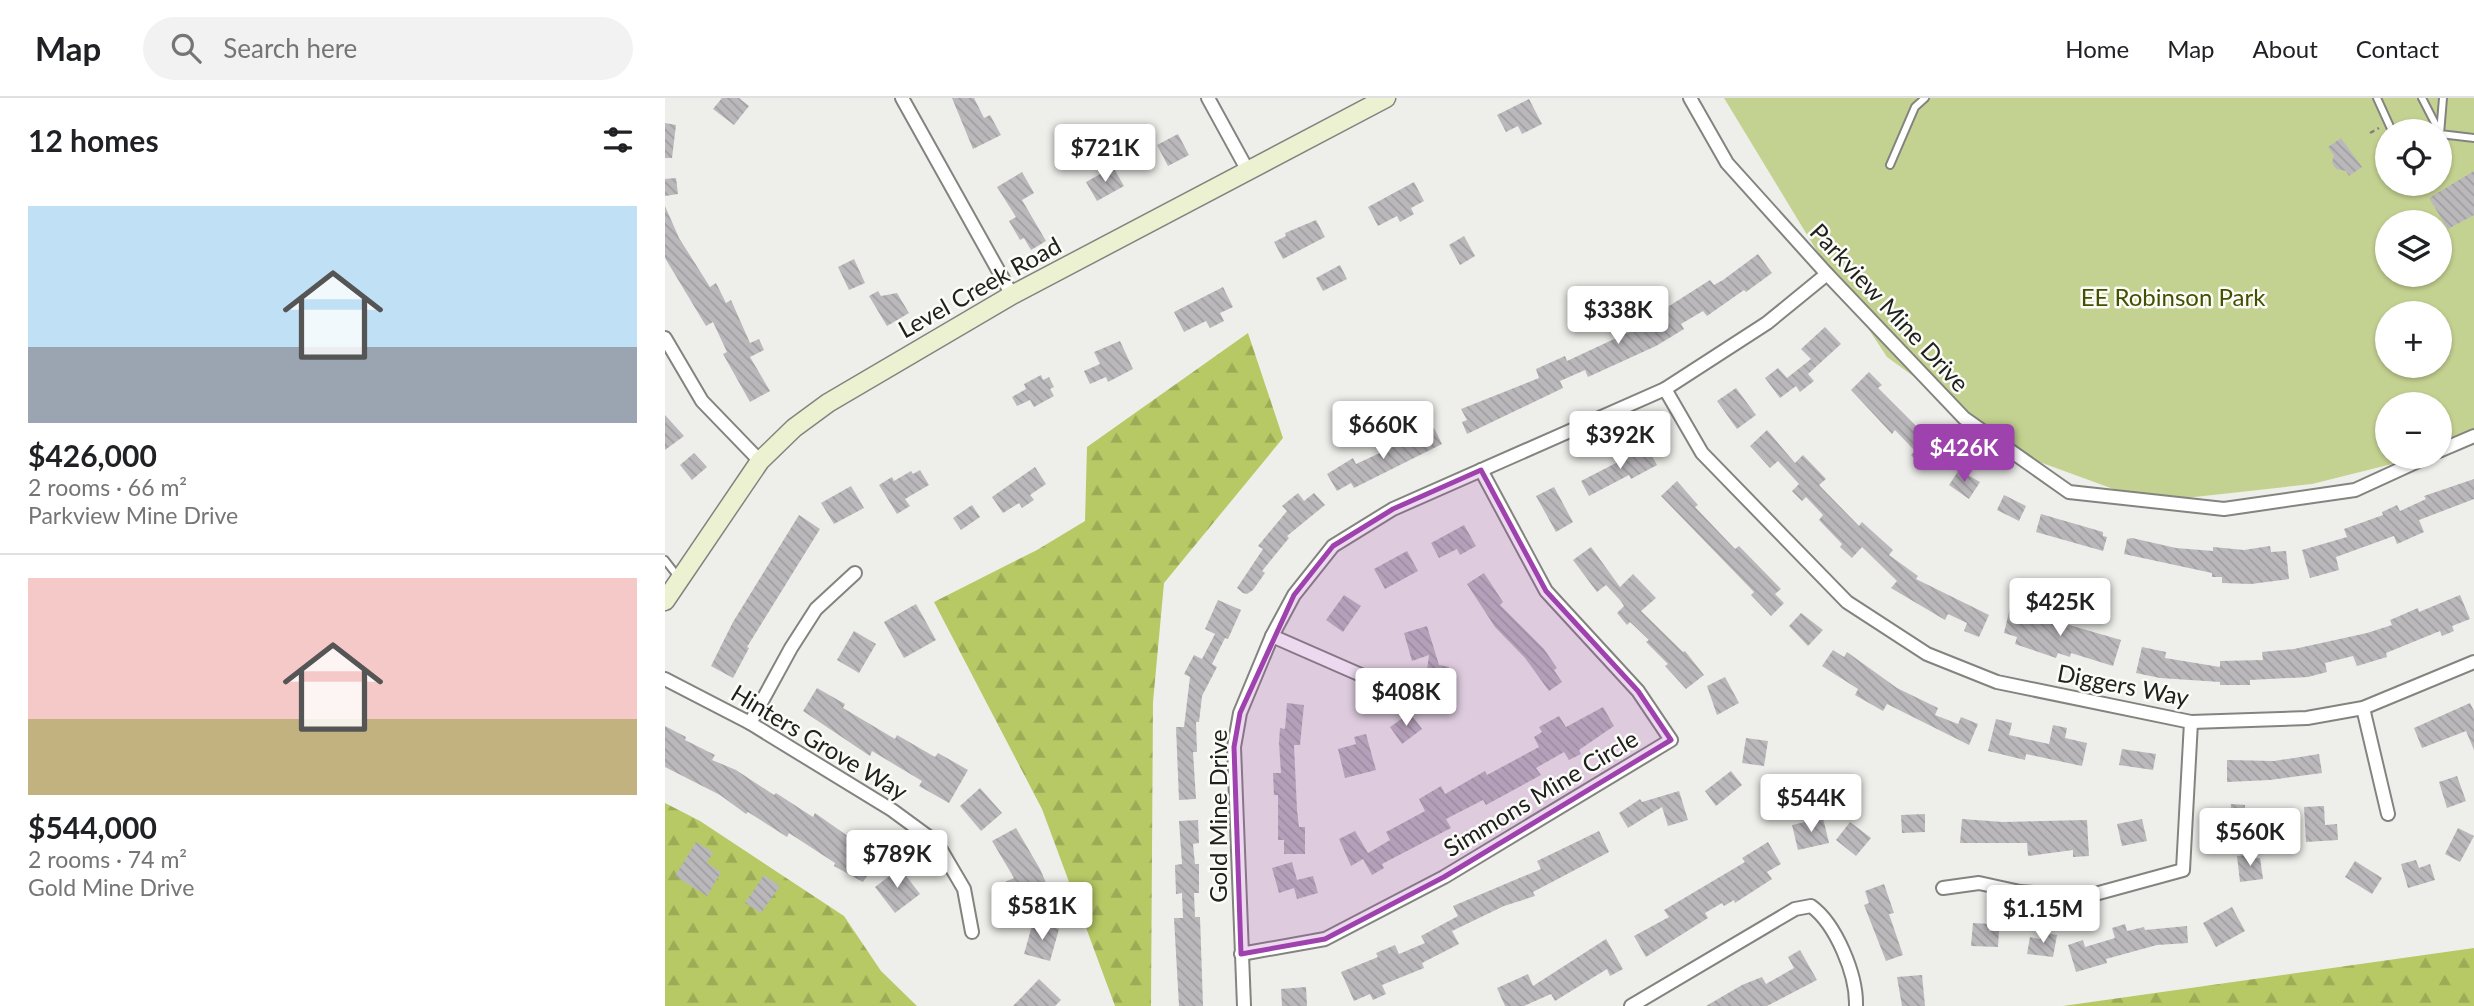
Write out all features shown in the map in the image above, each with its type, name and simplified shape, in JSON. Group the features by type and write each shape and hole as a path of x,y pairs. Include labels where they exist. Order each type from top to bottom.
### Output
{"street":[{"path":"902,98 1012,295"},
{"path":"1208,98 1248,171"},
{"name":"Level Creek Road","path":"665,601 760,461 793,428 828,403 1012,295 1386,98"},
{"name":"Parkview Mine Drive","path":"1691,98 1727,163 1827,274 1964,418 2069,492 2224,509 2355,490 2401,469"},
{"name":"Gold Mine Drive","path":"1244,1006 1234,747 1240,713 1272,636 1294,594 1332,546 1393,509 1665,390 1767,323 1827,274"},
{"path":"665,338 702,401 760,461"},
{"name":"Diggers Way","path":"1665,390 1702,453 1847,602 1927,654 1997,682 2191,722 2307,718 2363,708 2474,662"},
{"path":"2452,445 2474,436"},
{"name":"Simmons Mine Circle","path":"1241,954 1325,939 1444,877 1671,740 1638,691 1546,591 1481,470"},
{"path":"750,723 816,609 855,573"},
{"path":"1272,636 1361,675"},
{"name":"Hinters Grove Way","path":"665,678 750,723 892,810 937,843 964,889 972,932"},
{"path":"2363,708 2388,814"},
{"path":"1943,888 1979,883 2020,892 2084,897 2183,870 2191,722"},
{"path":"1631,1006 1795,909 1811,906 1826,916 1857,985 1856,1006"}],"lane":[{"path":"1890,165 1915,107 1926,98"},
{"path":"2377,98 2387,119"},
{"path":"2422,98 2433,119"},
{"path":"2442,119 2444,98"},
{"path":"2452,135 2474,138"},
{"path":"665,560 679,578"}],"highlighted area":[{"path":"1481,470 1546,591 1638,691 1671,740 1444,877 1325,939 1241,954 1234,747 1240,713 1294,595 1333,546 1393,509"}],"green space":[{"name":"EE Robinson Park","path":"1724,98 2474,98 2474,439 2452,447 2452,392 2375,392 2375,468 2312,484 2149,502 2023,456 1887,357 1815,248"},
{"path":"1248,333 1283,438 1164,583 1153,702 1151,1006 1115,1006 1042,809 934,602 1037,550 1085,521 1087,447"},
{"path":"665,803 700,821 844,916 881,971 917,1006 665,1006"},
{"path":"2474,948 2474,1006 2063,1006"}],"building":[{"path":"722,98 739,98 749,106 734,125 713,109"},
{"path":"952,98 974,98 984,118 990,115 1001,135 973,149"},
{"path":"1529,99 1542,124 1522,134 1518,126 1506,132 1497,115"},
{"path":"665,123 676,125 672,158 665,158"},
{"path":"1178,134 1189,155 1168,166 1157,145"},
{"path":"2341,138 2362,167 2349,176 2346,171 2336,169 2332,163 2334,155 2328,147"},
{"path":"1113,167 1124,186 1097,201 1086,182"},
{"path":"2474,171 2474,215 2452,227 2452,210 2436,210 2429,198 2452,196 2452,184"},
{"path":"1022,172 1034,193 1022,200 1046,241 1031,250 1024,238 1020,240 1009,221 1016,217 997,187"},
{"path":"676,178 678,194 665,196 665,179"},
{"path":"1414,182 1424,201 1411,208 1414,214 1400,222 1397,216 1378,226 1368,207"},
{"path":"665,206 679,238 710,287 716,283 726,303 731,300 750,343 759,339 764,350 750,357 770,391 750,402 723,354 727,352 713,322 706,326 665,258"},
{"path":"1316,220 1325,237 1283,259 1274,242 1286,236 1285,233"},
{"path":"1464,236 1475,256 1460,265 1449,245"},
{"path":"1758,254 1772,273 1746,292 1744,290 1707,316 1703,311 1681,324 1684,329 1656,346 1588,377 1585,370 1560,381 1563,388 1467,434 1462,422 1467,420 1461,409 1539,378 1536,369 1565,356 1567,361 1657,319 1655,315 1710,280 1714,285 1723,280"},
{"path":"854,259 865,283 849,290 838,267"},
{"path":"1340,265 1347,279 1323,291 1316,278"},
{"path":"1223,287 1233,307 1220,313 1224,321 1210,328 1206,321 1184,332 1174,312"},
{"path":"878,291 881,296 897,293 909,313 887,326 869,296"},
{"path":"1825,327 1841,344 1808,374 1814,381 1800,392 1796,386 1780,398 1765,378 1778,368 1787,378 1811,359 1801,349"},
{"path":"1120,341 1133,369 1108,382 1106,377 1090,384 1084,371 1100,364 1094,352"},
{"path":"1869,372 1882,385 1878,388 1943,453 1946,459 1935,469 1926,459 1920,465 1911,455 1915,451 1895,430 1892,434 1851,390"},
{"path":"1041,375 1043,380 1049,377 1054,387 1050,389 1054,396 1034,407 1030,400 1017,406 1012,397 1026,389 1024,384"},
{"path":"1736,388 1756,415 1737,429 1717,401"},
{"path":"665,415 684,436 665,450"},
{"path":"1434,428 1442,444 1354,488 1351,483 1337,491 1327,474 1353,458 1356,464"},
{"path":"1767,430 1795,463 1803,455 1826,479 1819,485 1859,526 1862,522 1893,550 1889,555 1918,576 1916,579 1989,615 1979,637 1964,631 1967,623 1948,614 1945,620 1891,588 1897,581 1862,547 1852,558 1840,547 1842,544 1819,520 1823,515 1806,497 1802,501 1792,491 1799,484 1778,461 1770,468 1750,446"},
{"path":"1647,447 1657,465 1631,479 1629,475 1589,496 1581,481"},
{"path":"694,453 707,467 692,480 680,465"},
{"path":"1035,467 1046,484 1030,495 1034,500 1022,508 1019,503 1003,513 992,497"},
{"path":"920,470 929,485 905,499 910,506 897,514 879,485 892,477 894,481 911,471 913,474"},
{"path":"1959,470 1980,482 1969,499 1949,485"},
{"path":"2474,479 2474,499 2419,520 2424,532 2397,544 2394,536 2336,557 2339,570 2310,578 2302,550 2347,537 2344,529 2383,515 2382,512 2397,505 2400,511 2426,499 2424,496"},
{"path":"1677,481 1698,505 1695,507 1735,549 1739,546 1781,589 1775,594 1784,603 1771,616 1751,595 1754,592 1661,496"},
{"path":"851,486 864,508 834,524 821,503"},
{"path":"1554,487 1573,522 1556,532 1536,496"},
{"path":"1298,493 1304,501 1314,493 1325,505 1287,536 1289,538 1262,571 1265,573 1253,590 1247,594 1243,593 1237,588 1263,549 1258,546 1287,511 1282,506"},
{"path":"2004,495 2026,506 2019,521 1997,510"},
{"path":"972,505 980,517 961,530 953,518"},
{"path":"2041,514 2103,532 2103,536 2107,537 2103,551 2036,532"},
{"path":"799,515 820,529 747,647 749,648 733,678 711,666 733,622"},
{"path":"1464,525 1476,546 1460,555 1457,549 1439,558 1431,543"},
{"path":"2127,539 2176,548 2213,551 2213,547 2244,550 2270,546 2271,552 2286,551 2289,579 2251,584 2222,583 2222,577 2212,577 2212,573 2124,554"},
{"path":"1591,547 1620,587 1633,574 1656,598 1641,611 1685,651 1704,675 1686,689 1665,666 1668,664 1646,642 1649,640 1630,622 1627,625 1617,613 1624,606 1620,600 1606,585 1597,592 1573,560"},
{"path":"1407,551 1418,571 1385,589 1374,569"},
{"path":"1484,573 1503,602 1500,605 1544,649 1557,668 1554,670 1562,682 1549,691 1525,658 1495,627 1467,584"},
{"path":"1344,595 1361,606 1343,632 1326,620"},
{"path":"2460,595 2470,619 2452,626 2454,631 2442,636 2440,631 2386,653 2387,657 2357,666 2353,656 2325,663 2327,672 2308,677 2250,680 2250,685 2220,685 2220,682 2160,678 2136,673 2142,647 2166,652 2165,658 2220,667 2220,661 2263,660 2262,652 2294,649 2367,633 2392,625 2390,620 2418,608 2419,612"},
{"path":"1218,600 1241,610 1228,639 1225,638 1212,664 1217,667 1202,696 1199,722 1196,722 1197,752 1193,752 1196,799 1179,800 1176,727 1184,727 1190,677 1184,674 1194,655 1202,659 1215,634 1205,629"},
{"path":"916,604 936,640 904,658 884,622"},
{"path":"2010,608 2121,640 2113,666 2071,653 2070,657 2058,653 2056,658 2015,644 2017,637 2004,633"},
{"path":"1801,613 1823,630 1808,646 1789,626"},
{"path":"1427,626 1439,665 1449,667 1444,695 1424,692 1429,655 1412,661 1404,633"},
{"path":"854,631 876,644 859,673 837,660"},
{"path":"1833,650 1844,657 1847,652 1897,688 1938,708 1935,715 1958,724 1961,717 1978,724 1969,745 1887,704 1883,711 1855,695 1858,689 1822,666"},
{"path":"1725,677 1739,703 1717,715 1707,686"},
{"path":"817,688 845,704 843,708 895,739 897,735 935,757 938,753 968,770 949,803 919,786 922,781 872,751 870,756 803,711"},
{"path":"1287,703 1304,705 1300,745 1294,745 1297,810 1299,827 1305,827 1305,854 1284,854 1284,840 1278,840 1278,795 1274,795 1273,773 1281,773 1280,728 1285,729"},
{"path":"2470,703 2474,711 2474,750 2466,731 2422,748 2414,728"},
{"path":"1603,707 1614,726 1579,750 1581,754 1569,760 1564,752 1536,768 1541,775 1486,805 1483,800 1446,819 1451,828 1382,864 1384,868 1372,875 1363,859 1351,866 1339,839 1355,831 1368,853 1390,840 1386,832 1425,811 1419,799 1441,786 1445,794 1485,771 1487,775 1539,747 1534,737 1542,732 1539,727 1559,716 1566,727"},
{"path":"1410,713 1422,729 1402,744 1390,727"},
{"path":"1996,719 2012,723 2009,735 2049,744 2053,725 2067,728 2065,738 2087,743 2082,766 2026,754 2025,760 1988,751"},
{"path":"665,726 715,755 712,760 736,770 813,817 815,813 879,858 863,882 834,866 835,863 789,833 787,837 748,812 746,814 720,795 665,767"},
{"path":"1366,734 1376,770 1345,778 1338,749 1356,744 1354,737"},
{"path":"1746,738 1768,741 1764,766 1742,763"},
{"path":"2122,749 2156,754 2153,770 2119,765"},
{"path":"2319,754 2322,773 2227,782 2227,760 2274,761"},
{"path":"1731,771 1742,785 1716,806 1705,791"},
{"path":"2457,776 2466,801 2447,808 2439,782"},
{"path":"980,788 1002,813 981,831 960,806"},
{"path":"1679,791 1688,820 1668,826 1662,807 1628,828 1619,813 1640,799 1642,802"},
{"path":"2231,804 2245,805 2244,828 2230,828"},
{"path":"2324,806 2325,825 2337,824 2338,840 2306,842 2304,807"},
{"path":"1925,814 1925,832 1902,833 1901,815"},
{"path":"1823,818 1829,843 1798,850 1792,825"},
{"path":"1962,819 2003,822 2087,820 2089,856 2073,857 2073,850 2028,856 2027,843 1960,843"},
{"path":"2142,819 2147,841 2122,846 2117,824"},
{"path":"1198,820 1199,843 1193,844 1195,864 1199,864 1199,893 1194,893 1195,917 1200,917 1203,1006 1179,1006 1174,918 1183,918 1182,893 1176,894 1175,865 1182,864 1179,821"},
{"path":"1850,822 1871,838 1856,856 1836,840"},
{"path":"1016,828 1040,869 1053,899 1018,914 1005,882 1014,878 992,841"},
{"path":"2458,828 2474,836 2460,862 2445,854"},
{"path":"1599,831 1609,852 1533,892 1535,896 1504,906 1452,931 1459,944 1422,963 1424,968 1382,985 1386,994 1373,1000 1370,994 1354,1001 1341,972 1378,957 1376,953 1395,945 1399,954 1425,943 1421,936 1458,916 1453,906 1541,869 1537,861"},
{"path":"696,842 713,852 707,863 721,872 707,896 675,876"},
{"path":"1768,842 1781,864 1767,872 1772,879 1735,903 1734,900 1724,906 1722,903 1705,913 1708,918 1646,957 1634,936 1669,917 1664,910 1745,862 1742,858"},
{"path":"2254,854 2254,858 2260,858 2263,879 2240,882 2237,856"},
{"path":"2416,860 2419,868 2430,864 2435,880 2408,888 2401,864"},
{"path":"2355,861 2382,878 2372,894 2345,877"},
{"path":"1292,862 1297,880 1313,876 1318,893 1297,899 1294,888 1279,893 1272,868"},
{"path":"900,868 920,894 895,913 875,887"},
{"path":"764,875 780,886 761,913 745,903"},
{"path":"1884,884 1894,913 1889,914 1903,955 1886,961 1864,905 1869,903 1865,891"},
{"path":"2232,907 2245,931 2216,947 2203,923"},
{"path":"1033,922 1059,929 1050,961 1024,954"},
{"path":"1973,923 1990,924 1989,931 1999,931 1998,947 1971,946"},
{"path":"2125,924 2127,931 2144,927 2145,930 2187,926 2188,943 2157,945 2106,959 2107,963 2076,972 2068,945 2083,940 2085,947 2115,938 2112,928"},
{"path":"2041,932 2057,935 2053,957 2027,954 2030,937 2040,939"},
{"path":"1606,939 1623,969 1610,976 1607,969 1555,1001 1551,994 1524,1006 1505,1006 1497,988 1528,974 1533,986"},
{"path":"1800,950 1817,980 1767,1006 1706,1006 1742,985 1762,977 1766,984 1794,968 1788,957"},
{"path":"1922,975 1925,1006 1902,1006 1897,977"},
{"path":"1039,979 1061,1000 1055,1006 1013,1006"},
{"path":"1306,987 1307,1006 1282,1006 1281,989"}]}
